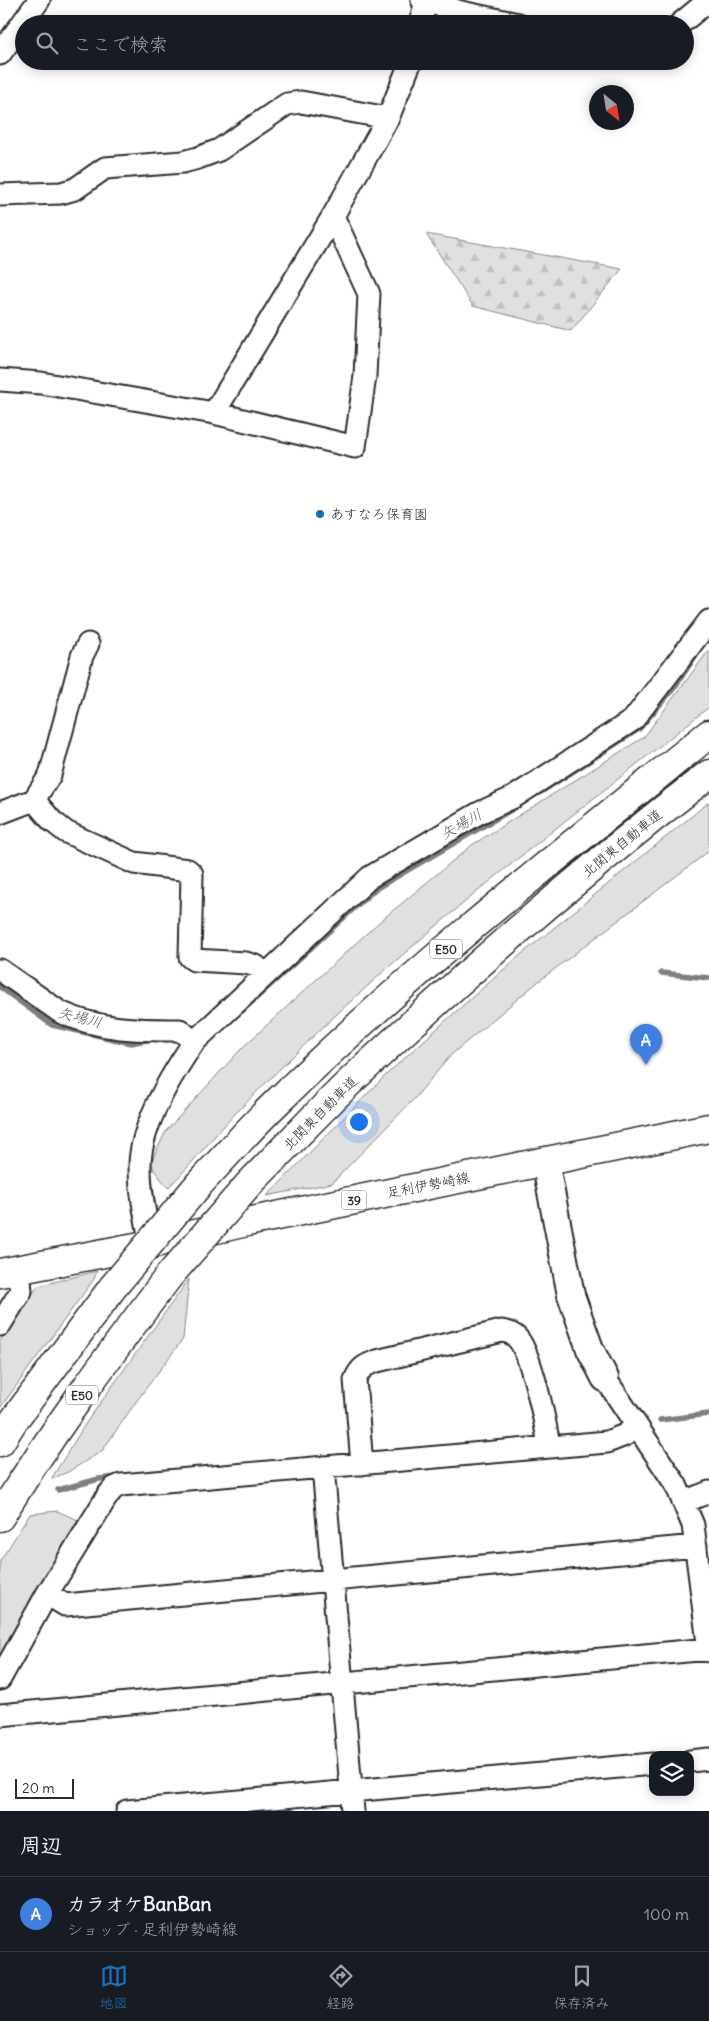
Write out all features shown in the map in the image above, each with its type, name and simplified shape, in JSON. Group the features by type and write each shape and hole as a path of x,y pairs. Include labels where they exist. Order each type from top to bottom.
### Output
{"main road":[{"name":"E50","path":"0,1442 14,1420 112,1287 200,1183 275,1104 466,932 709,734"},
{"name":"北関東自動車道","path":"0,1517 23,1479 114,1349 169,1276 251,1182 354,1078 464,976 537,912 709,774"},
{"name":"足利伊勢崎線","path":"9,1272 709,1128"}],"street":[{"path":"422,15 424,0 475,15"},
{"path":"691,15 709,0"},
{"path":"26,15 34,2"},
{"path":"0,54 15,31"},
{"path":"214,413 333,216 388,118 407,70"},
{"path":"0,194 61,193 75,189 106,168 183,162 198,158 219,150 287,104 301,102 388,118"},
{"path":"0,380 41,383 214,413 354,447 365,376 369,294 333,216"},
{"path":"151,1244 141,1181 142,1152 148,1130 160,1103 172,1078 194,1042 264,974 370,877 480,813 514,797 633,720 709,621"},
{"path":"0,813 34,800 50,775 82,656 88,644"},
{"path":"34,800 52,821 66,832 134,862 188,870 192,874 190,957 194,960 246,963 256,966 264,974"},
{"path":"0,970 60,1012 71,1017 126,1030 180,1030 194,1042"},
{"path":"0,1715 709,1650 692,1525 676,1485 605,1378 590,1348 571,1295 545,1161"},
{"path":"0,1325 21,1291 9,1272"},
{"path":"362,1464 355,1380 359,1371 365,1365 502,1331 517,1337 522,1345 541,1402 549,1447"},
{"path":"0,1678 47,1594 114,1488 127,1484 616,1440 636,1426"},
{"path":"323,1467 352,1801"},
{"path":"684,1502 709,1492"},
{"path":"47,1594 66,1605 696,1546"},
{"path":"694,1761 709,1759"},
{"path":"126,1811 352,1801 649,1764"}],"green space":[{"path":"426,234 622,269 571,331 473,306"},
{"path":"709,650 709,707 521,856 383,972 260,1089 168,1188 154,1170 151,1162 166,1131 242,1048 378,923 472,845 644,737"},
{"path":"709,802 709,851 539,981 452,1054 414,1099 332,1183 267,1196 388,1073 452,1015 518,957"},
{"path":"97,1271 94,1279 0,1408 0,1341 38,1286"},
{"path":"189,1279 183,1339 102,1451 68,1472 51,1479 88,1420"},
{"path":"57,1511 78,1520 0,1665 0,1561 30,1514"}],"waterway":[{"name":"矢場川","path":"541,792 639,729 674,688 698,652"},
{"name":"矢場川","path":"242,1011 375,889 516,807"},
{"path":"661,973 709,978"},
{"name":"矢場川","path":"0,987 52,1025 131,1043 152,1039"},
{"path":"660,1420 709,1414"},
{"path":"58,1490 99,1479 116,1477"}],"place":[{"name":"あすなろ保育園","path":"320,514"},
{"name":"カラオケBanBan","path":"646,1065"}]}
